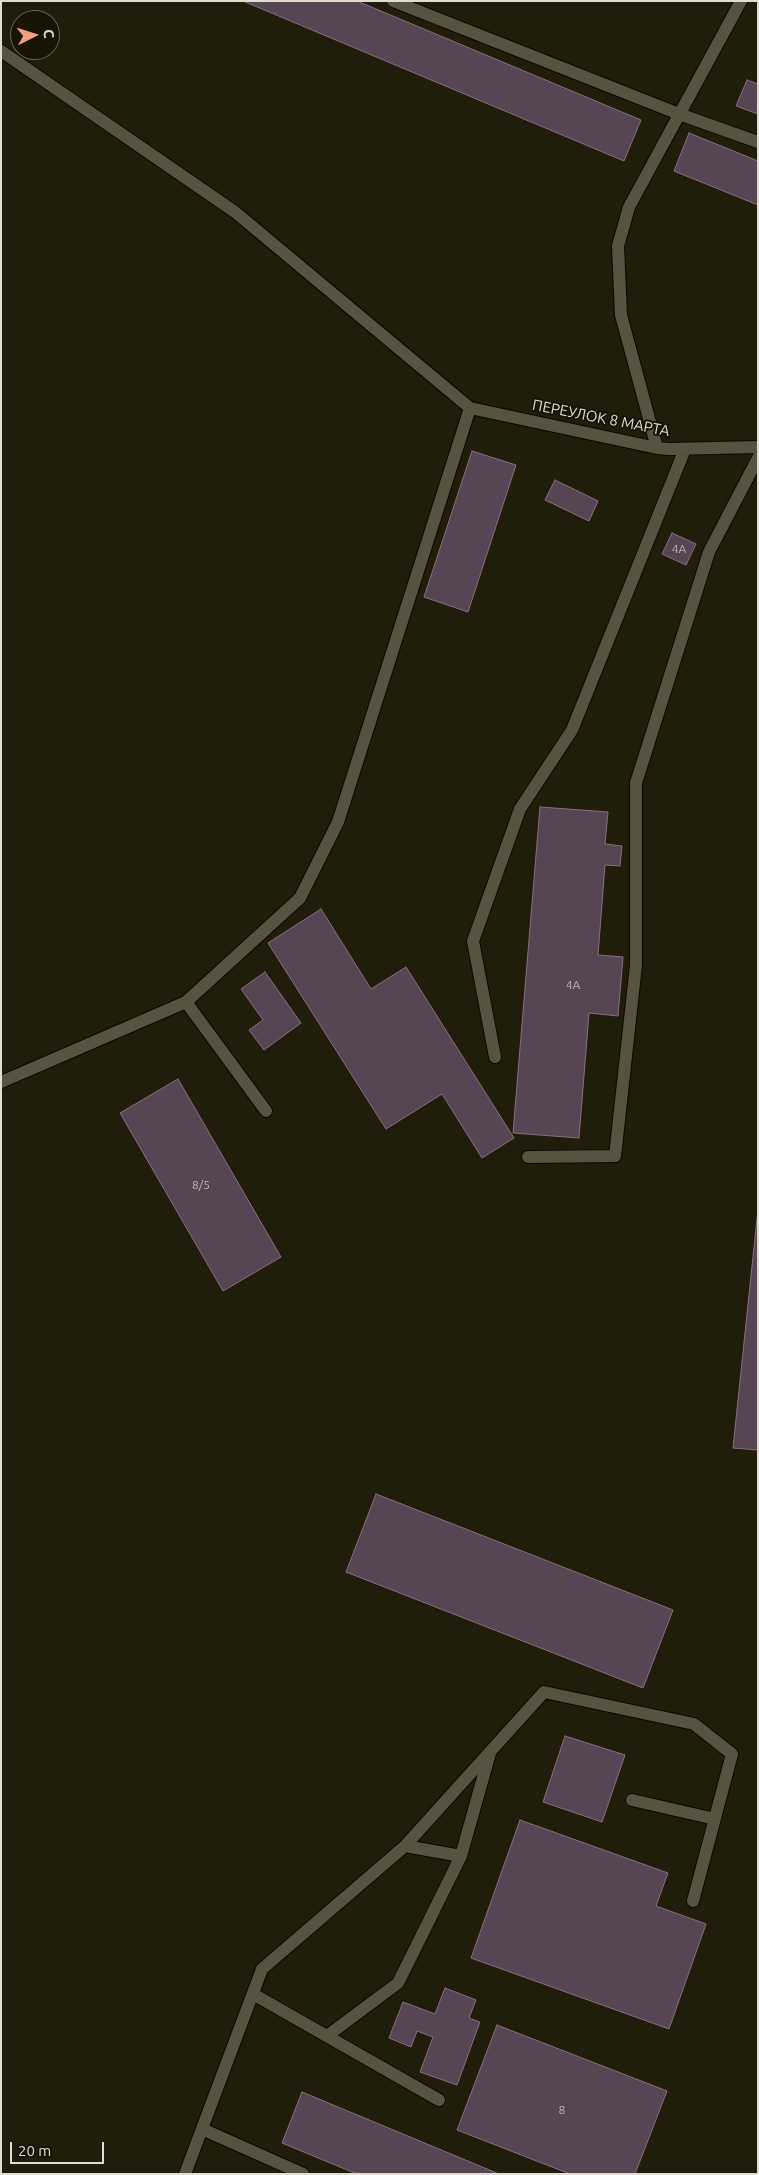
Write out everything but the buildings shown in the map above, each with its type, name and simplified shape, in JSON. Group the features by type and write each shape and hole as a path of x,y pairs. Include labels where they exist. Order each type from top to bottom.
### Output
{"street":[{"path":"392,1 680,114 758,142"},
{"path":"657,448 621,315 618,246 629,207 741,1"},
{"path":"1,51 235,212 470,408 338,822 300,898 186,1002 1,1082"},
{"name":"ПЕРЕУЛОК 8 МАРТА","path":"470,408 657,448 758,448"},
{"path":"495,1058 473,941 520,809 572,730 685,449"},
{"path":"528,1157 615,1156 636,965 636,783 709,552 758,458"},
{"path":"186,1002 266,1111"},
{"path":"185,2174 262,1970 405,1846 490,1749 544,1692 694,1724 732,1754 693,1900"},
{"path":"327,2036 398,1983 461,1856 490,1749"},
{"path":"632,1800 715,1818"},
{"path":"405,1846 461,1856"},
{"path":"253,1994 439,2100"},
{"path":"202,2129 303,2174"}]}
